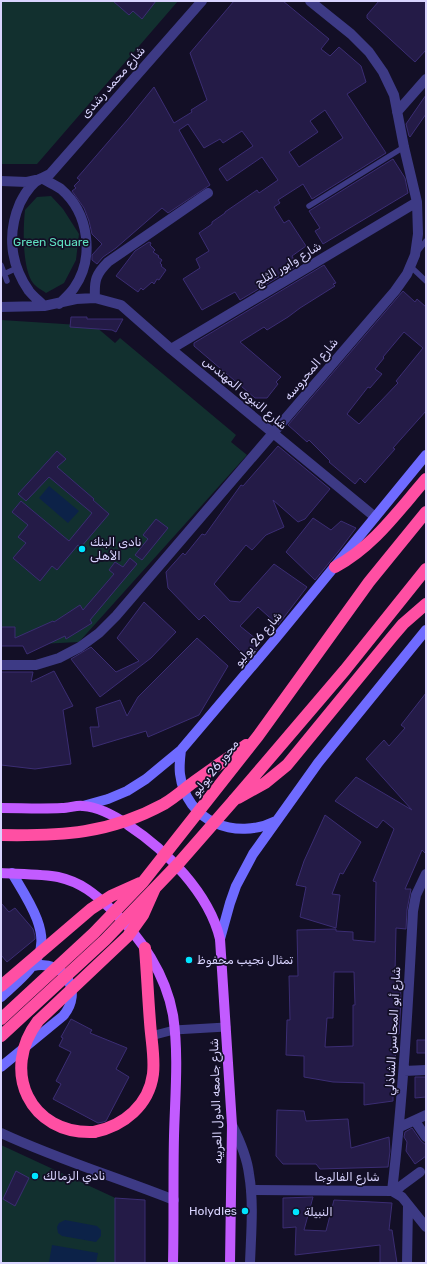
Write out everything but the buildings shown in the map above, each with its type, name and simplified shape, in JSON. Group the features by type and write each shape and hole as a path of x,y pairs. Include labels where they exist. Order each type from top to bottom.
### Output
{"highway":[{"path":"335,567 353,556 372,541 426,479"},
{"name":"محور 26 يوليو","path":"1,1019 94,933 143,882 258,736 369,582 426,512"},
{"path":"1,1036 105,940 178,864 345,670 426,569"},
{"path":"234,800 265,783 287,765 403,624 426,604"},
{"path":"1,835 36,836 74,833 120,823 165,803 258,736"},
{"path":"1,986 91,909 111,896 143,882"},
{"path":"145,948 153,1074 143,1102 137,1110 122,1122 104,1130 94,1132 75,1131 56,1125 47,1120 33,1105 24,1087 21,1077 23,1047 38,1021 132,931 143,915 155,888"}],"main road":[{"name":"شارع 26 يوليو","path":"84,806 108,799 127,791 146,779 181,750 335,567 426,455"},
{"path":"220,939 230,904 244,870 253,854 318,763 426,630"},
{"path":"181,750 180,775 183,787 193,804 206,818 217,824 242,830 266,826 278,820"},
{"name":"شارع جامعه الدول العربيه","path":"1,808 62,808 84,806 105,811 121,820 151,841 178,866 200,895 217,925 220,939 232,1125 230,1263"},
{"path":"1,873 58,877 88,888 119,917 145,948 158,972 167,993 173,1015 176,1060 173,1263"},
{"path":"1,997 33,966 39,955 41,945 40,929 30,904 12,874"},
{"path":"1,1067 63,1016 67,1012 72,1001 72,988 67,977 62,972 52,966 33,966"}],"street":[{"name":"شارع محمد رشدى","path":"39,179 50,174 202,1"},
{"name":"شارع المحروسه","path":"1,665 36,665 59,658 80,647 99,633 116,616 395,291 407,274 415,255 418,234 417,202 394,95 383,72 369,52 351,34 310,1"},
{"path":"397,112 426,79"},
{"path":"39,179 23,196 15,215 11,235 13,256 19,275 30,292 44,306"},
{"path":"1,181 27,182 39,179 61,189 75,206 84,225 87,247 84,268 74,288 59,304 44,306 1,307"},
{"path":"95,298 94,283 99,271 108,262 208,193"},
{"name":"شارع وابور الثلج","path":"171,349 417,202"},
{"name":"شارع النبوى المهندس","path":"59,304 76,299 95,298 121,305 171,349 375,517"},
{"name":"شارع أبو المحاسن الشاذلي","path":"394,1192 404,1071 413,911 416,894 426,874"},
{"path":"151,1036 174,1030 226,1027"},
{"path":"404,1071 426,1070"},
{"path":"400,1127 426,1115"},
{"path":"415,1121 426,1137"},
{"path":"232,1125 245,1156 251,1190 250,1263"},
{"path":"1,1133 33,1148 132,1183 174,1200"},
{"path":"394,1192 420,1172"},
{"name":"شارع الفالوجا","path":"251,1190 394,1192 402,1197 426,1227"},
{"path":"407,1263 408,1205"}],"lane":[{"path":"310,206 404,147"},
{"path":"415,255 426,241"},
{"path":"1,265 7,281"},
{"path":"410,266 426,281"},
{"path":"4,274 17,268"}],"green space":[{"path":"1,1 178,1 37,164 1,164"},
{"name":"Green Square","path":"51,196 63,209 79,234 76,260 64,283 46,293 33,283 29,276 24,248 24,218 25,210 37,197"},
{"name":"نادى البنك الأهلى","path":"1,320 95,326 115,343 120,338 236,435 231,442 247,455 79,642 1,646"},
{"name":"نادي الزمالك","path":"1,1145 137,1208 138,1263 1,1263"}],"water":[{"path":"49,486 79,511 68,523 39,498"},
{"path":"65,1220 97,1226 101,1230 101,1236 96,1242 62,1236 58,1233 57,1227 59,1223"},
{"path":"52,1245 98,1253 96,1263 49,1262"}],"place":[{"name":"نادى البنك الأهلى","path":"82,549"},
{"name":"تمثال نجيب محفوظ","path":"189,960"},
{"name":"نادي الزمالك","path":"35,1176"},
{"name":"HolydIes","path":"245,1211"},
{"name":"النبيلة","path":"296,1212"}]}
